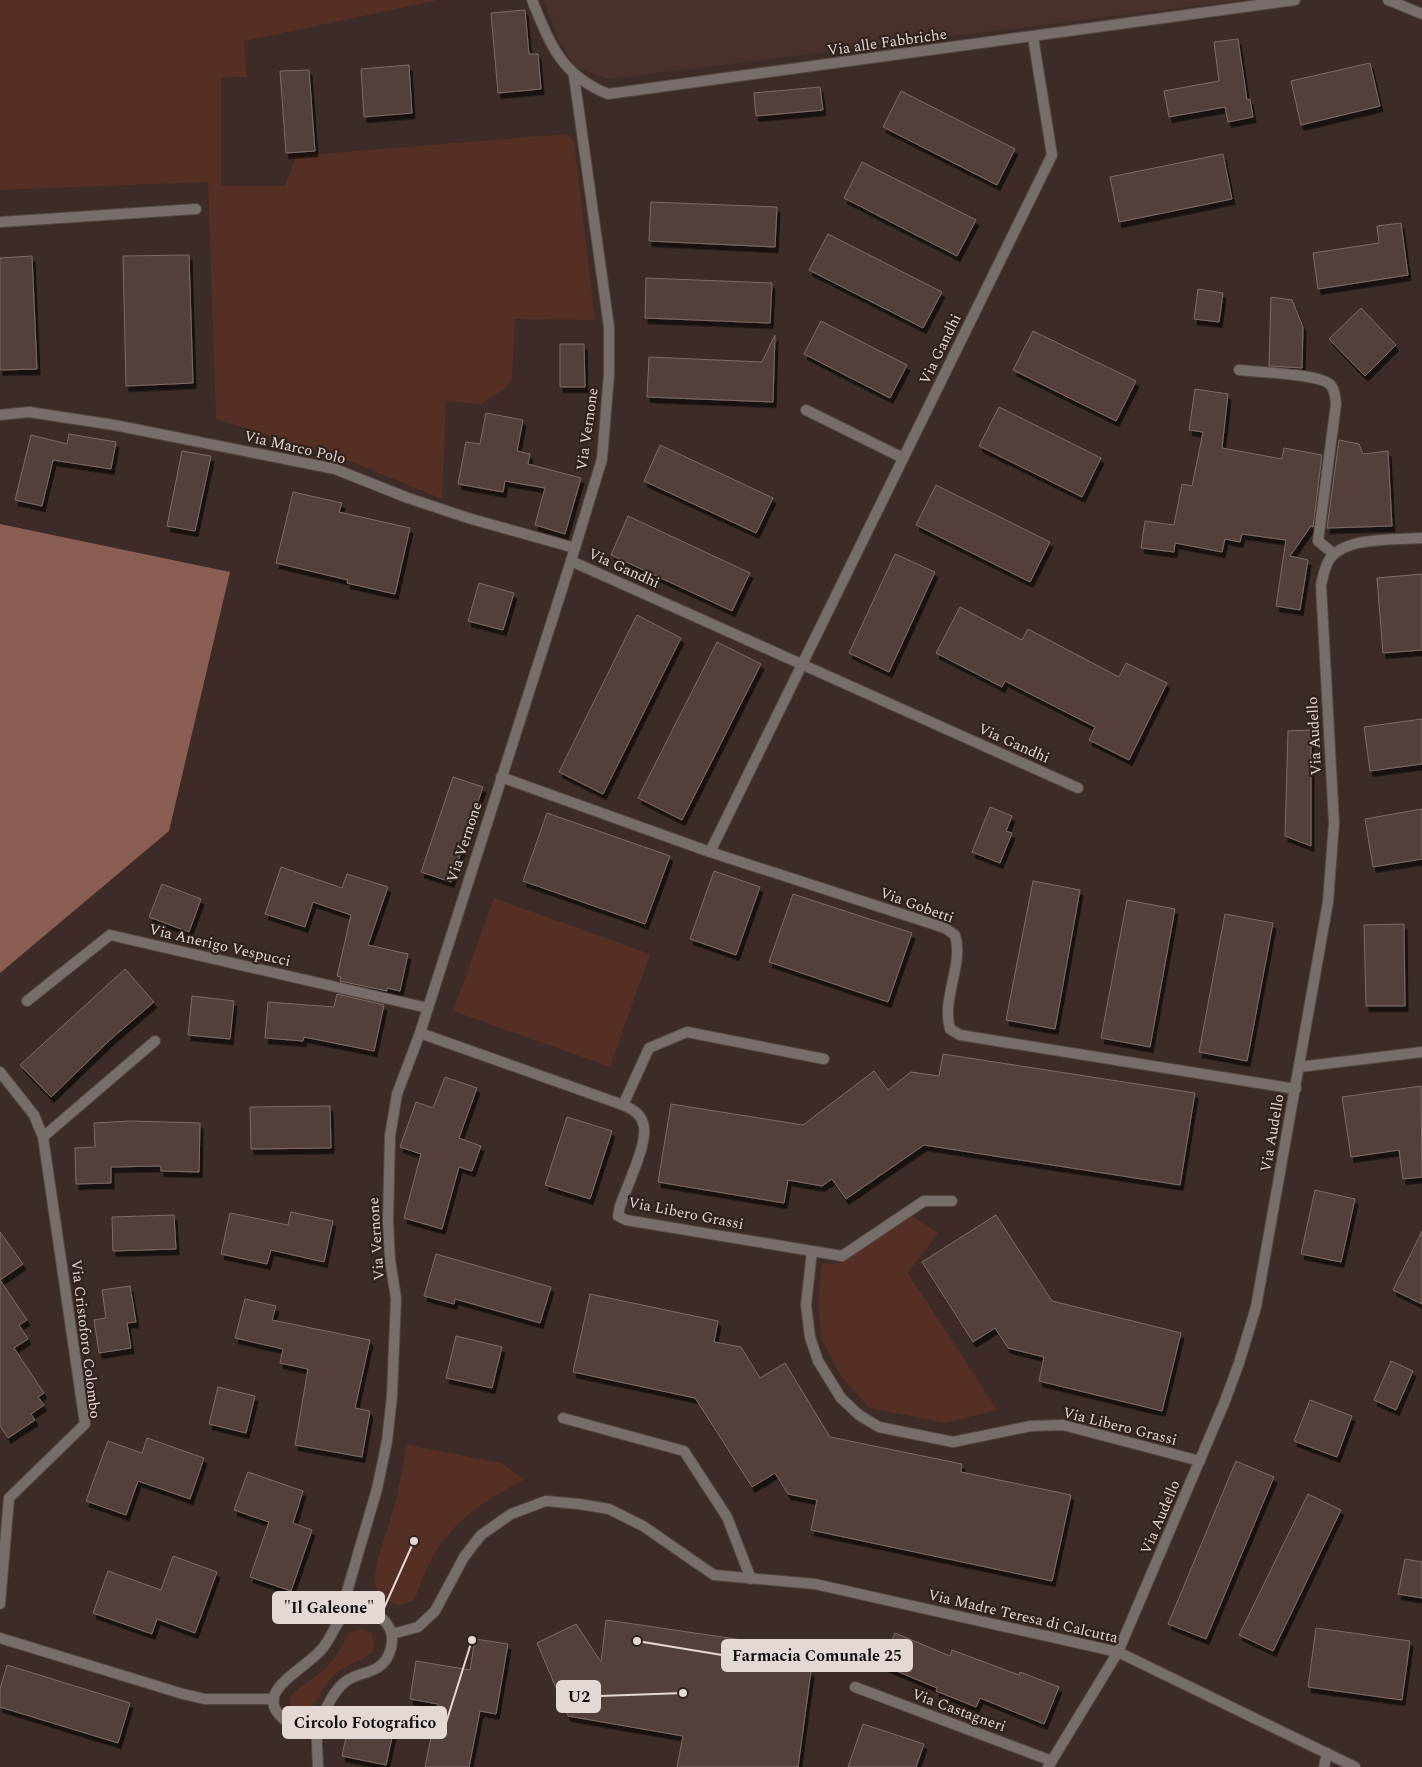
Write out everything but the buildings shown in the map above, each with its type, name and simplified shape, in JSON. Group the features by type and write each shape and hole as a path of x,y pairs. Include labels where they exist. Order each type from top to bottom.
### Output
{"street":[{"name":"Via alle Fabbriche","path":"532,0 551,46 562,64 574,76 591,87 608,94 622,94 1295,0"},
{"path":"1388,0 1422,14"},
{"name":"Via Gandhi","path":"710,852 1052,154 1033,37"},
{"name":"Via Vernone","path":"274,1699 277,1688 284,1680 321,1650 339,1619 377,1489 392,1396 396,1298 390,1260 388,1222 390,1136 397,1094 420,1033 602,459 610,374 609,327 574,76"},
{"path":"0,222 196,209"},
{"path":"1239,370 1314,379 1329,383 1334,391 1336,404 1318,541 1334,554 1352,544 1422,538"},
{"path":"806,410 903,458"},
{"name":"Via Marco Polo","path":"0,415 29,412 114,425 335,469 408,498 468,518 575,548"},
{"name":"Via Audello","path":"1050,1764 1118,1652 1200,1462 1239,1363 1256,1306 1328,902 1334,823 1321,585 1328,562 1334,554"},
{"name":"Via Gandhi","path":"571,561 1078,788"},
{"name":"Via Gobetti","path":"501,777 710,852 945,928 955,935 958,947 946,1016 950,1029 960,1035 1296,1089"},
{"name":"Via Anerigo Vespucci","path":"26,1001 110,935 428,1008"},
{"path":"623,1105 650,1048 687,1032 824,1058"},
{"name":"Via Libero Grassi","path":"420,1033 636,1111 644,1124 644,1138 618,1216 626,1220 842,1256 924,1201 952,1201"},
{"path":"43,1137 155,1041"},
{"path":"1299,1067 1422,1052"},
{"name":"Via Cristoforo Colombo","path":"0,1072 34,1115 43,1137 85,1424 9,1498 0,1604"},
{"name":"Via Libero Grassi","path":"812,1251 806,1305 810,1337 818,1361 841,1398 859,1415 879,1427 952,1442 1031,1426 1063,1425 1200,1462"},
{"path":"563,1418 684,1451 727,1517 751,1579"},
{"name":"Via Madre Teresa di Calcutta","path":"392,1634 418,1627 435,1611 452,1575 482,1535 511,1514 546,1501 608,1509 643,1526 714,1574 816,1584 1118,1652 1355,1767"},
{"path":"0,1638 205,1699 274,1699 282,1717 297,1728 316,1722 325,1713 334,1693 344,1682 377,1668 385,1661 390,1650 392,1634 387,1624 368,1610 357,1608 349,1610 339,1619"},
{"name":"Via Castagneri","path":"855,1687 1050,1764"},
{"path":"316,1722 318,1767"},
{"path":"1324,1767 1327,1753"}],"shaded area":[{"path":"0,0 439,0 244,41 247,77 221,78 221,186 285,186 296,156 566,134 574,141 595,320 515,319 512,378 506,388 481,404 446,401 442,499 347,460 216,419 208,182 0,190"},
{"path":"544,0 1244,0 609,79 577,68 559,42"},
{"path":"0,524 230,572 169,831 0,973"},
{"path":"494,898 650,954 610,1067 453,1011"},
{"path":"912,1216 938,1233 908,1273 997,1410 945,1423 869,1408 841,1376 822,1340 818,1302 822,1264 840,1263"},
{"path":"407,1445 502,1463 524,1480 484,1503 460,1522 440,1545 432,1558 414,1601 397,1605 379,1596 374,1581 378,1558 396,1501"},
{"path":"360,1629 371,1632 374,1651 336,1673 314,1705 305,1714 297,1712 290,1705 290,1697 330,1664 350,1632"}],"place":[{"name":"\"Il Galeone\"","path":"414,1541"},
{"name":"Circolo Fotografico","path":"472,1640"},
{"name":"Farmacia Comunale 25","path":"637,1641"},
{"name":"U2","path":"683,1693"}]}
